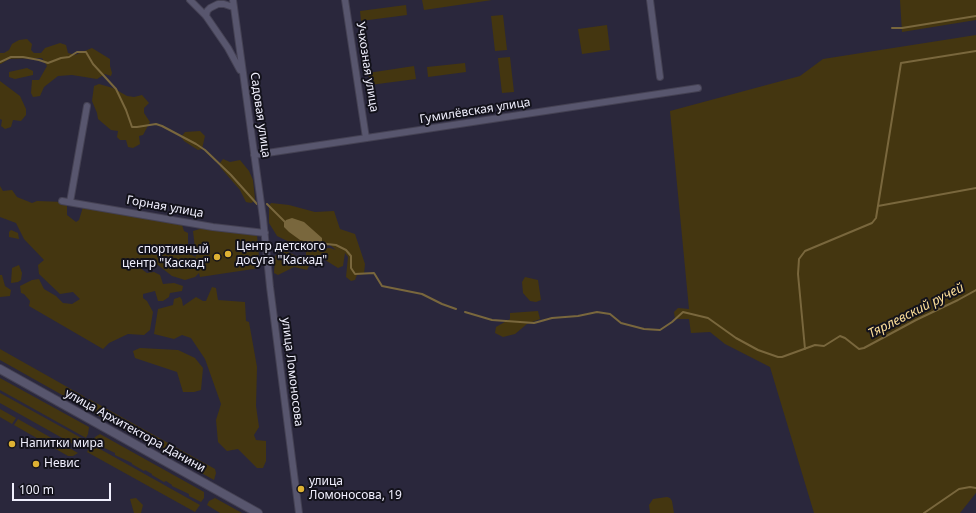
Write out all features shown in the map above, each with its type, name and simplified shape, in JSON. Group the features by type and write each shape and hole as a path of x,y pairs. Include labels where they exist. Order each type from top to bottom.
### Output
{"street":[{"path":"190,0 206,16 228,48 243,77"},
{"name":"Учхозная улица","path":"345,0 366,138"},
{"path":"650,0 660,77"},
{"path":"206,16 207,11 218,4 233,3"},
{"name":"Садовая улица","path":"233,3 265,234"},
{"name":"Гумилёвская улица","path":"254,155 698,88"},
{"path":"70,202 87,106"},
{"name":"Горная улица","path":"62,201 265,234"},
{"name":"улица Ломоносова","path":"265,234 299,513"},
{"name":"улица Архитектора Данини","path":"0,369 258,513"}],"shaded area":[{"path":"422,0 492,0 424,10"},
{"path":"900,0 976,0 976,20 902,32"},
{"path":"406,5 407,15 361,21 360,11"},
{"path":"503,15 507,50 495,51 491,16"},
{"path":"607,25 610,50 582,54 578,29"},
{"path":"976,35 976,493 960,513 814,513 770,367 725,344 710,332 691,333 689,319 675,319 674,312 678,308 689,309 670,111 800,76 823,59"},
{"path":"27,39 32,44 31,50 34,53 41,53 45,48 60,43 66,45 68,53 75,55 92,48 110,59 111,76 105,74 97,79 72,75 58,76 44,87 40,96 33,97 31,93 32,80 39,80 47,66 42,58 9,59 0,64 0,53 4,53 9,50 12,44 19,40"},
{"path":"510,57 514,92 502,93 498,58"},
{"path":"465,63 466,72 428,77 427,67"},
{"path":"414,66 416,79 370,85 368,73"},
{"path":"27,68 33,71 33,75 15,79 9,77 9,72"},
{"path":"0,81 20,96 26,109 26,115 21,121 13,120 11,127 5,129 1,126 2,120 0,119"},
{"path":"99,84 113,88 127,96 134,97 142,95 149,103 144,108 144,113 150,122 143,135 139,136 140,144 133,148 128,147 126,140 120,140 117,137 118,131 111,130 98,119 92,101 94,86"},
{"path":"200,131 205,136 202,149 198,150 184,141 181,137 185,132"},
{"path":"223,159 230,162 240,160 249,171 253,180 255,199 253,202 246,202 240,190 220,167 220,163"},
{"path":"0,186 3,191 12,190 17,197 32,203 37,201 64,202 67,205 67,215 76,222 79,220 83,207 182,225 184,231 188,233 188,244 184,245 185,252 196,257 193,231 200,229 201,227 257,235 260,268 200,277 199,273 195,277 185,280 172,276 158,265 145,261 140,264 140,268 147,273 154,272 160,275 163,284 174,283 183,286 182,291 170,293 169,297 163,301 158,301 155,291 143,294 143,298 147,301 153,312 150,330 144,335 128,334 109,343 103,349 29,306 30,301 24,294 21,293 20,286 32,280 39,279 44,289 56,296 63,303 72,304 80,299 73,292 60,294 39,274 38,265 44,260 24,239 16,223 0,217"},
{"path":"271,203 289,205 315,212 334,211 340,229 355,234 365,264 364,274 357,275 355,280 351,281 346,277 348,257 345,253 343,266 338,268 322,258 310,258 306,256 306,251 310,249 330,248 336,250 330,245 322,247 300,247 277,236 269,223 269,206"},
{"path":"292,218 304,222 322,238 322,243 316,244 300,240 289,232 284,227 284,223 286,220"},
{"path":"11,230 18,233 19,239 9,237 9,232"},
{"path":"280,251 288,252 309,262 307,270 294,267 278,275 274,273 275,256"},
{"path":"19,265 22,273 21,280 11,283 12,268"},
{"path":"0,275 2,275 5,286 11,290 10,296 0,297"},
{"path":"525,277 538,280 541,300 536,302 530,301 523,293 522,282"},
{"path":"212,287 216,288 218,300 245,302 246,321 249,322 257,367 256,406 259,427 254,435 256,440 266,441 266,461 263,468 257,468 238,449 227,451 218,442 216,420 221,404 205,359 191,338 182,335 174,339 154,334 158,309 173,305 174,299 180,297 183,306 196,297 206,301"},
{"path":"538,311 540,319 527,324 515,334 503,337 495,333 496,327 510,319 510,313"},
{"path":"140,348 178,350 195,358 203,368 201,390 194,392 183,392 177,372 135,358 133,351"},
{"path":"0,349 85,397 82,403 80,405 0,360"},
{"path":"0,378 89,427 86,438 0,390"},
{"path":"0,393 85,440 80,448 0,403"},
{"path":"89,399 215,469 216,473 214,480 85,408"},
{"path":"0,409 16,418 12,424 0,417"},
{"path":"18,419 78,453 73,456 68,456 14,425"},
{"path":"100,434 204,492 204,498 201,502 189,496 189,494 172,486 166,481 164,482 145,470 144,471 132,463 115,455 115,453 92,442 95,437"},
{"path":"91,444 200,505 195,512 87,452"},
{"path":"667,497 672,501 674,513 650,513 649,505 653,499"},
{"path":"136,498 143,505 141,513 134,513 130,499"},
{"path":"215,498 242,513 220,513 207,505 209,501"}],"waterway":[{"path":"892,28 902,28 976,16"},
{"path":"805,349 798,274 799,259 805,251 872,223 876,218 901,63 976,51"},
{"name":"Тярлевский ручей","path":"0,62 11,57 23,57 48,63 61,58 69,57 77,52 86,52 93,64 116,89 132,127 156,124 196,144 205,150 231,175 257,204"},
{"path":"878,206 976,188"},
{"name":"Тярлевский ручей","path":"267,204 286,223"},
{"name":"Тярлевский ручей","path":"318,243 336,245 346,250 351,256 351,268 355,274 374,273 382,286 422,294 456,309"},
{"name":"Тярлевский ручей","path":"465,312 492,320 534,323 552,318 578,316 597,312 610,314 621,323 644,329 660,330 683,312 708,318 736,338 758,350 782,357 815,345 824,346 840,336 859,349 864,348 976,290"},
{"path":"924,513 959,489 970,487 976,488"}],"place":[{"name":"Центр детского досуга \"Каскад\"","path":"228,254"},
{"name":"спортивный центр \"Каскад\"","path":"217,257"},
{"name":"Напитки мира","path":"12,444"},
{"name":"Невис","path":"36,464"},
{"name":"улица Ломоносова, 19","path":"301,489"}]}
